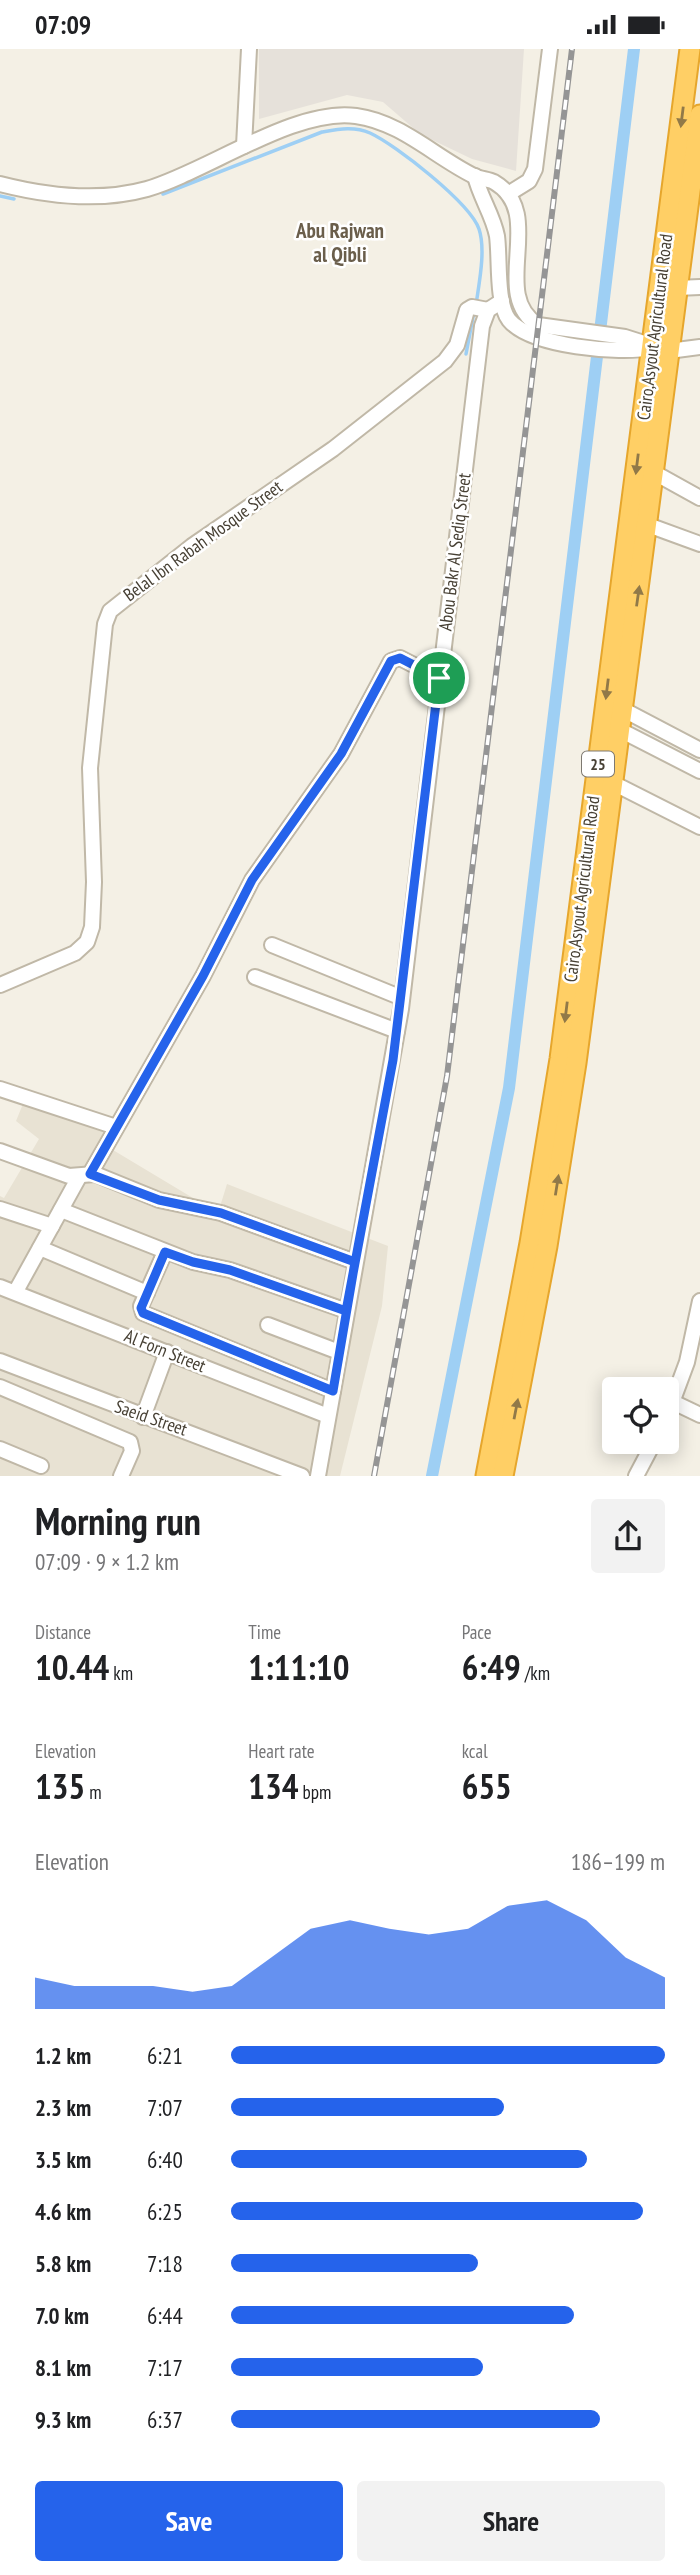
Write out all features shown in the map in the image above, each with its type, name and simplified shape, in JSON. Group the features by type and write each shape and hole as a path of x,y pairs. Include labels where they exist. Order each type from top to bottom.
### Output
{"highway":[{"name":"Cairo,Asyout Agricultural Road","path":"503,1476 555,1143 604,779 660,349 690,49"},
{"name":"Cairo,Asyout Agricultural Road","path":"604,779 620,719 648,525 660,349 692,230 700,115"},
{"name":"Cairo,Asyout Agricultural Road","path":"486,1476 529,1297"}],"street":[{"path":"244,146 249,49"},
{"path":"508,194 529,181 535,169 550,49"},
{"path":"0,184 60,195 121,194 148,189 244,146 317,118 358,116 392,127 475,176 494,182 508,194 518,224 517,295 520,308 527,318 548,334"},
{"path":"475,176 496,234 502,301 508,319 521,331 660,349 700,347"},
{"path":"677,288 700,287"},
{"path":"480,308 502,301"},
{"name":"Abou Bakr Al Sediq Street","path":"318,1476 402,998 482,326 480,308"},
{"name":"Belal Ibn Rabah Mosque Street","path":"0,985 75,953 86,942 92,927 94,882 90,768 105,624 110,611 192,546 333,449 438,367 457,345 466,312 480,308"},
{"path":"653,472 700,498"},
{"path":"648,525 700,544"},
{"path":"5,1291 40,1248 61,1210 116,1127 203,976 252,880 341,754 391,661 400,658 439,678"},
{"path":"620,719 700,750"},
{"path":"620,719 700,772"},
{"path":"604,779 700,827"},
{"path":"272,945 402,998"},
{"path":"256,977 397,1031"},
{"path":"0,1090 116,1127"},
{"path":"0,1151 159,1200 221,1213 355,1262"},
{"path":"0,1209 52,1226"},
{"path":"61,1210 193,1262 230,1270 346,1311"},
{"path":"40,1248 147,1293"},
{"path":"165,1252 141,1308 143,1313 333,1391"},
{"name":"Al Forn Street","path":"5,1291 328,1416"},
{"path":"679,1385 687,1362 700,1301"},
{"path":"268,1325 340,1352"},
{"path":"143,1417 167,1352"},
{"name":"Saeid Street","path":"0,1361 143,1417 230,1446 302,1476"},
{"path":"0,1387 130,1442 132,1451 121,1476"},
{"path":"66,1414 77,1392"},
{"path":"679,1405 700,1415"},
{"path":"0,1449 41,1466"},
{"path":"636,1476 648,1454"}],"shaded area":[{"path":"259,49 524,49 516,171 472,159 420,134 383,102 347,95 259,119"},
{"path":"27,1094 112,1130 103,1144 218,1213 227,1184 388,1246 382,1306 340,1476 0,1476 0,1196 4,1198 39,1139 16,1121"}],"waterway":[{"path":"432,1476 509,1088 634,49"},
{"path":"163,194 322,132 358,129 370,133 414,162 447,190 473,218 479,229 482,247 476,305"},
{"path":"0,196 14,199"},
{"path":"466,354 474,312"}],"railway":[{"path":"374,1476 447,1076 572,49"}],"district":[{"name":"Abu Rajwan al Qibli","path":"340,243"}],"route":[{"path":"439,678 393,1060 372,1178 355,1262 346,1311 230,1270 193,1262 165,1252 141,1308 143,1313 333,1391 355,1262 221,1213 159,1200 90,1174 203,976 252,880 341,754 391,661 400,658 439,678"}]}
